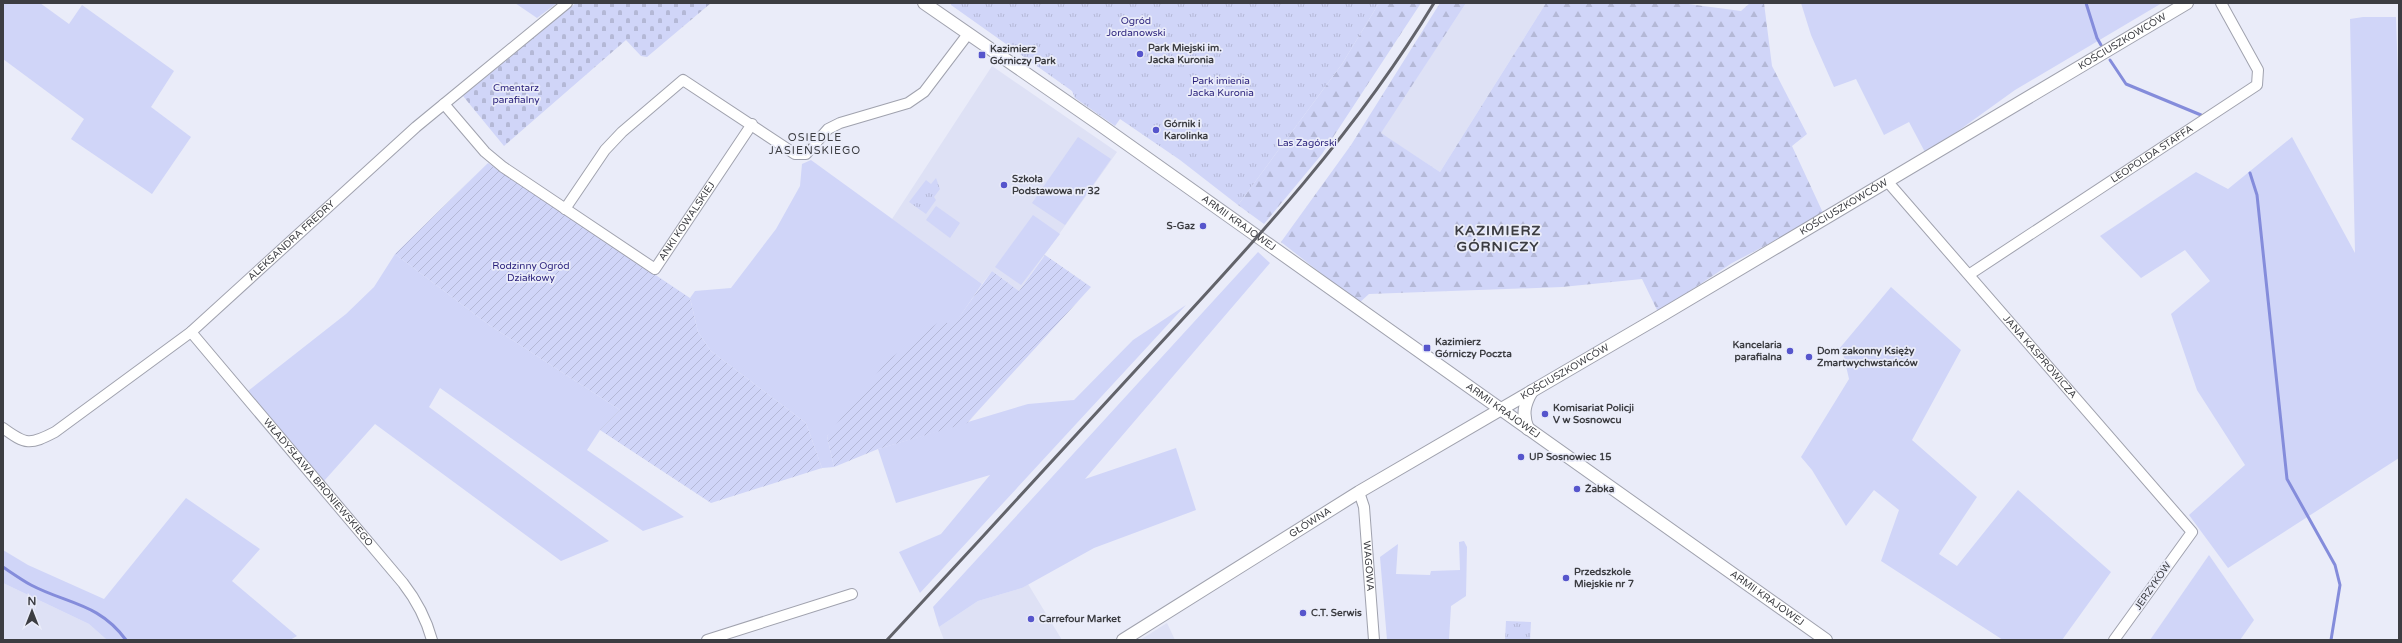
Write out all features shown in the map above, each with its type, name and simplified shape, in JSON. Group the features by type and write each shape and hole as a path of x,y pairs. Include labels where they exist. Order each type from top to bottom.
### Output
{"street":[{"name":"ALEKSANDRA FREDRY","path":"3,428 24,442 35,442 55,432 191,332 444,104 567,3"},
{"name":"ARMII KRAJOWEJ","path":"924,3 1175,178 1826,640"},
{"name":"KOŚCIUSZKOWCÓW","path":"1500,410 2187,3"},
{"name":"LEOPOLDA STAFFA","path":"1970,274 2257,85 2258,70 2221,3"},
{"path":"565,209 605,150 622,132 683,80 796,154 806,154 828,129 840,123 908,103 917,98 924,92 968,34"},
{"name":"ANKI KOWALSKIEJ","path":"444,104 485,152 565,209 655,269 752,124"},
{"name":"JANA KASPROWICZA","path":"1887,181 1970,274 2192,532"},
{"name":"WŁADYSŁAWA BRONIEWSKIEGO","path":"191,332 403,583 415,599 427,620 432,640"},
{"path":"1528,429 1524,412 1527,398 1532,391"},
{"name":"GŁÓWNA","path":"1123,640 1359,492 1500,410"},
{"name":"WAGOWA","path":"1359,492 1364,507 1374,640"},
{"name":"JERZYKÓW","path":"2114,640 2192,532"},
{"path":"707,640 852,594"}],"shaded area":[{"path":"1466,3 1546,3 1440,172 1380,133"},
{"name":"Szkoła Podstawowa nr 32","path":"992,66 1117,152 1019,291 992,271 982,284 892,219"},
{"path":"3,583 89,624 107,640 3,640"},
{"path":"1028,584 1062,640 944,640 939,627 978,601 1022,588"},
{"path":"1167,623 1175,640 1140,640"}],"green space":[{"path":"3,3 40,3 69,24 82,5 174,71 151,107 191,137 152,194 71,139 84,119 3,59"},
{"path":"515,3 557,3 537,18"},
{"name":"Cmentarz parafialny","path":"576,3 711,3 647,57 641,56 626,40 504,146 463,96"},
{"name":"Park imienia Jacka Kuronia","path":"951,3 1379,3 1342,64 1238,205 1180,160 1120,119 1115,126 1075,98 1072,91 951,5"},
{"name":"Las Zagórski","path":"1379,3 1421,3 1322,154 1264,224 1238,205 1342,64"},
{"path":"1440,3 1466,3 1381,133 1440,172 1546,3 1681,3 1741,11 1750,3 1764,3 1772,66 1807,134 1792,146 1824,215 1732,263 1658,312 1642,279 1562,287 1369,294 1359,303 1281,242 1351,145"},
{"path":"1801,3 2162,3 2015,90 1926,154 1909,122 1884,135 1856,79 1834,87 1811,35"},
{"path":"2363,17 2396,17 2399,105 2399,458 2228,568 2189,515 2245,465 2197,390 2171,314 2210,281 2185,250 2141,278 2100,236 2196,172 2228,189 2292,137 2355,253 2350,19"},
{"path":"1078,137 1111,159 1065,225 1032,203"},
{"path":"811,160 982,284 952,328 827,436 834,467 822,468 806,423 711,351 698,332 690,298 695,291 731,288 776,229 800,186 802,164"},
{"name":"Rodzinny Ogród Działkowy","path":"488,163 690,298 698,332 711,351 806,423 822,468 711,503 600,430 620,410 489,325 395,254"},
{"path":"936,178 940,189 934,197 936,200 926,214 909,202 926,180 931,184"},
{"path":"936,206 960,223 950,238 926,220"},
{"path":"1033,215 1060,234 1021,285 995,267"},
{"path":"1258,252 1270,263 1085,479 1176,448 1196,510 1094,548 1022,588 978,601 939,627 933,607"},
{"path":"395,254 489,325 620,410 600,430 587,450 684,517 643,531 440,388 429,407 609,541 561,561 375,424 324,481 248,391 346,314 374,287"},
{"path":"1045,255 1091,287 967,423 878,449 834,467 827,436 887,361 943,319 952,327 992,271 1019,291"},
{"path":"1891,287 1961,350 1912,440 1977,497 1939,554 1957,566 2018,490 2111,572 2062,640 2003,640 1881,561 1899,510 1874,490 1846,526 1812,470 1801,457 1849,379 1843,353 1839,349"},
{"path":"1186,305 920,593 899,552 941,534 990,475 896,503 878,449 1028,404 1074,400 1133,340"},
{"path":"186,498 260,549 232,581 297,636 290,640 107,640 89,624 3,583 3,550 28,565 104,599"},
{"path":"1464,541 1467,547 1466,596 1451,606 1449,640 1387,640 1380,557 1398,544 1396,574 1430,575 1431,571 1460,570 1459,542"},
{"path":"2209,555 2254,620 2240,640 2150,640"},
{"path":"1506,621 1531,622 1530,640 1505,640"}],"waterway":[{"path":"2086,3 2097,38 2101,45"},
{"path":"2110,60 2126,84 2201,115"},
{"path":"2250,173 2257,195 2287,479 2335,565 2340,585 2331,640"},
{"path":"3,567 31,585 94,611 105,618 126,640"}],"railway":[{"path":"887,640 1268,225 1339,140 1372,96 1434,3"}],"place":[{"name":"Park Miejski im. Jacka Kuronia","path":"1140,54"},
{"name":"Kazimierz Górniczy Park","path":"982,55"},
{"name":"Górnik i Karolinka","path":"1156,130"},
{"name":"Szkoła Podstawowa nr 32","path":"1004,185"},
{"name":"S-Gaz","path":"1203,226"},
{"name":"Kazimierz Górniczy Poczta","path":"1427,348"},
{"name":"Kancelaria parafialna","path":"1790,351"},
{"name":"Dom zakonny Księży Zmartwychwstańców","path":"1809,357"},
{"name":"Komisariat Policji V w Sosnowcu","path":"1545,414"},
{"name":"UP Sosnowiec 15","path":"1521,457"},
{"name":"Żabka","path":"1577,489"},
{"name":"Przedszkole Miejskie nr 7","path":"1566,578"},
{"name":"C.T. Serwis","path":"1303,613"},
{"name":"Carrefour Market","path":"1031,619"}],"district":[{"name":"OSIEDLE JASIEŃSKIEGO","path":"815,143"},
{"name":"KAZIMIERZ GÓRNICZY","path":"1498,238"}],"park label":[{"name":"Ogród Jordanowski","path":"1136,26"}]}
